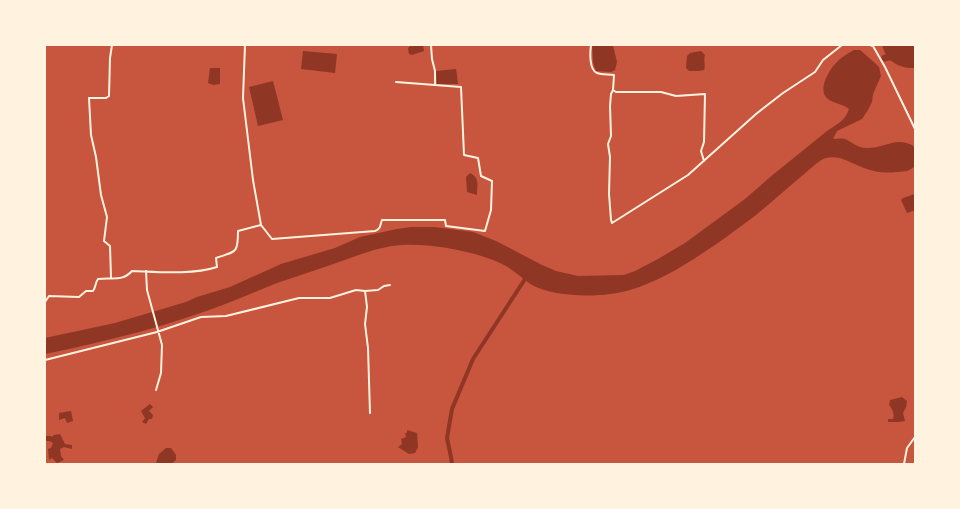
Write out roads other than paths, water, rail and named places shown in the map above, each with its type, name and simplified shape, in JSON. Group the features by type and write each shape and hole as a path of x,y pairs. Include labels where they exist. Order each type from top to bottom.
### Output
{"street":[{"path":"112,45 109,96 106,98 89,98 91,135 101,195 107,217 104,241 110,246 112,277"},
{"path":"245,45 243,98 253,180 261,224 272,239 375,231 380,228 382,220 444,220 446,226 485,231 492,210 492,181 481,176 478,158 464,155 461,87 396,82"},
{"path":"431,45 435,85"},
{"path":"591,45 593,70 597,73 614,75 610,106 611,136 608,144 610,167 609,194 612,223 688,175 756,114 815,72 823,60 842,45"},
{"path":"870,45 873,46 886,67 915,129"},
{"path":"613,90 616,92 661,92 676,96 705,94 704,142 702,151 704,161"},
{"path":"45,302 49,296 79,296 86,291 93,291 98,279 112,277 121,279 132,271 207,271 217,267 216,258 234,252 238,247 238,231 261,224"},
{"path":"146,272 147,290 162,345 161,372 156,390"},
{"path":"45,360 157,331 202,317 226,316 299,298 330,298 356,290 378,290 390,285"},
{"path":"365,291 370,413"},
{"path":"904,464 908,448 915,437"}],"waterway":[{"path":"885,58 915,56"},
{"path":"452,464 447,438 452,409 473,359 527,276"}]}
